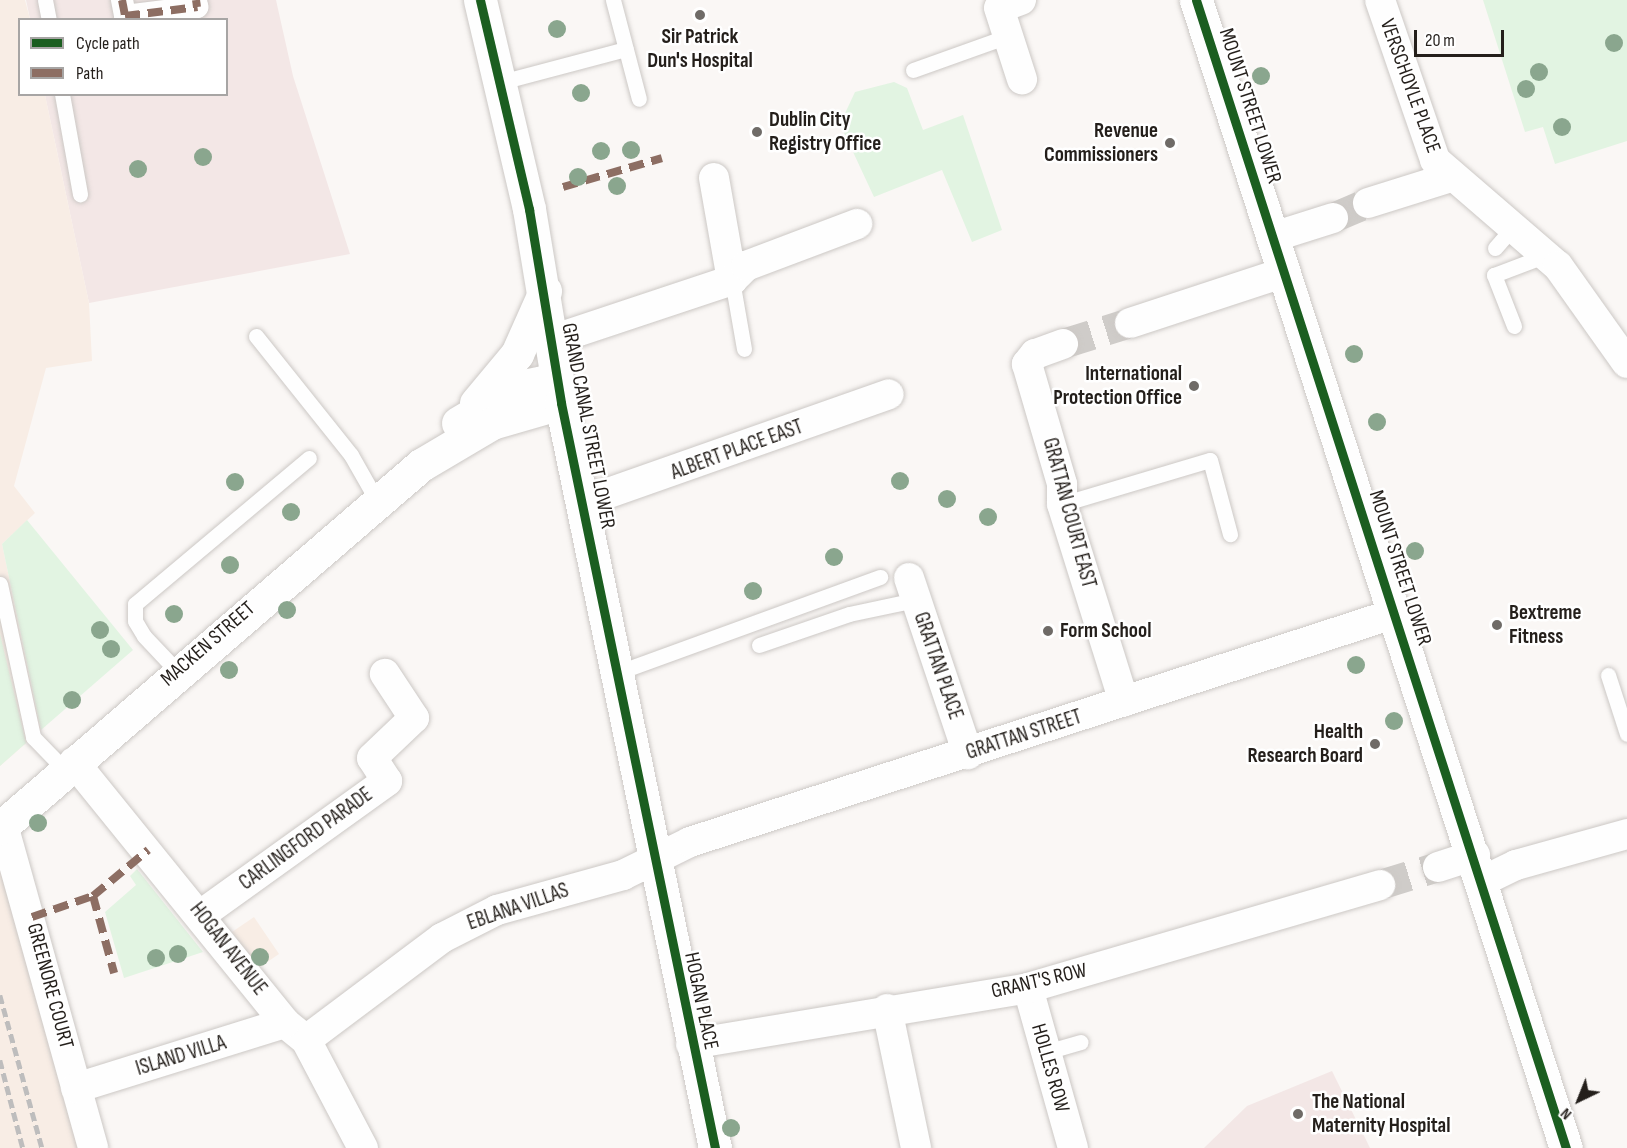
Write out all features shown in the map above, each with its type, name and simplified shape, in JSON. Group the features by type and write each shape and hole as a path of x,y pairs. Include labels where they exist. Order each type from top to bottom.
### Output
{"main road":[{"name":"GRAND CANAL STREET LOWER","path":"480,0 501,82 545,291 560,394 619,672 653,860"},
{"name":"MOUNT STREET LOWER","path":"1197,0 1479,868 1566,1148"},
{"path":"461,420 517,354 545,291"},
{"name":"MACKEN STREET","path":"421,465 461,420 519,387 543,382 560,394"},
{"name":"MACKEN STREET","path":"2,827 177,671 376,499 421,465 492,423 560,394"},
{"name":"HOGAN PLACE","path":"653,860 715,1148"}],"street":[{"path":"122,0 125,16 197,7 196,0"},
{"path":"1021,0 999,8 1022,79"},
{"name":"VERSCHOYLE PLACE","path":"1380,0 1432,151 1447,174"},
{"path":"1368,203 1447,174 1547,255 1581,294 1627,363"},
{"path":"714,178 732,280"},
{"path":"1273,237 1333,218"},
{"path":"552,340 732,280 746,266 857,224"},
{"path":"1130,323 1285,272"},
{"name":"GRATTAN COURT EAST","path":"1063,344 1035,354 1027,364 1062,484 1062,504 1124,702"},
{"name":"ALBERT PLACE EAST","path":"583,502 889,394"},
{"name":"GRATTAN PLACE","path":"901,585 968,754"},
{"name":"GRATTAN STREET","path":"653,860 690,842 968,754 1396,613"},
{"name":"CARLINGFORD PARADE","path":"202,914 387,781 372,758 414,718 385,674"},
{"name":"HOGAN AVENUE","path":"70,766 202,914 296,1031 363,1148"},
{"name":"GREENORE COURT","path":"2,827 93,1148"},
{"path":"1438,867 1479,868 1516,865 1627,834"},
{"name":"EBLANA VILLAS","path":"296,1031 466,922 623,875 653,860"},
{"name":"GRANT'S ROW","path":"691,1044 882,1009 1028,988 1380,885"},
{"name":"HOLLES ROW","path":"1028,988 1073,1148"},
{"path":"882,1009 916,1148"},
{"name":"ISLAND VILLA","path":"76,1088 296,1031"}],"lane":[{"path":"45,0 49,18"},
{"path":"613,0 639,99"},
{"path":"913,70 1008,36"},
{"path":"501,82 626,49"},
{"path":"62,96 80,194"},
{"path":"1495,248 1514,226"},
{"path":"1514,326 1494,275 1547,255"},
{"path":"732,280 744,349"},
{"path":"256,336 351,455 376,499"},
{"path":"177,671 144,636 135,621 135,604 309,458"},
{"path":"1062,504 1210,460 1230,534"},
{"path":"0,584 33,737 70,766"},
{"path":"619,672 901,585"},
{"path":"759,645 849,614 901,585"},
{"path":"1608,675 1627,734"},
{"path":"1046,1052 1081,1042"}],"shaded area":[{"path":"0,0 25,0 30,18 18,18 18,96 45,96 89,303 92,361 46,368 14,486 35,513 2,544 41,730 0,766"},
{"path":"26,0 276,0 293,76 350,254 89,303 45,96 228,96 228,18 30,18"},
{"path":"0,848 78,1148 0,1148"},
{"path":"254,917 279,954 257,969 232,932"},
{"name":"The National Maternity Hospital","path":"1332,1071 1370,1148 1204,1148 1247,1106"}],"green space":[{"path":"1483,0 1627,0 1627,141 1555,164 1543,127 1525,132"},
{"path":"894,82 907,88 923,130 963,115 1002,230 972,242 942,170 874,197 840,124 855,92"},
{"path":"27,520 133,650 41,730 2,544"},
{"path":"0,634 26,743 0,766"},
{"path":"137,869 203,952 124,978 105,912 136,885 130,876"}],"tunnel":[{"path":"1333,218 1368,203"},
{"path":"1063,344 1130,323"},
{"path":"1380,885 1438,867"}],"railway":[{"path":"0,995 42,1148"},
{"path":"0,1060 23,1148"}],"marked path":[{"path":"122,0 125,16 197,7 196,0"},
{"path":"563,187 662,158"},
{"path":"32,917 93,896 148,850"},
{"path":"93,896 114,973"}],"cycle path":[{"path":"480,0 529,209 561,403 715,1148"},
{"path":"1196,0 1566,1148"}],"place":[{"name":"Sir Patrick Dun's Hospital","path":"700,15"},
{"name":"Dublin City Registry Office","path":"757,132"},
{"name":"Revenue Commissioners","path":"1170,143"},
{"name":"International Protection Office","path":"1194,386"},
{"name":"Bextreme Fitness","path":"1497,625"},
{"name":"Form School","path":"1048,631"},
{"name":"Health Research Board","path":"1375,744"},
{"name":"The National Maternity Hospital","path":"1298,1114"}]}
